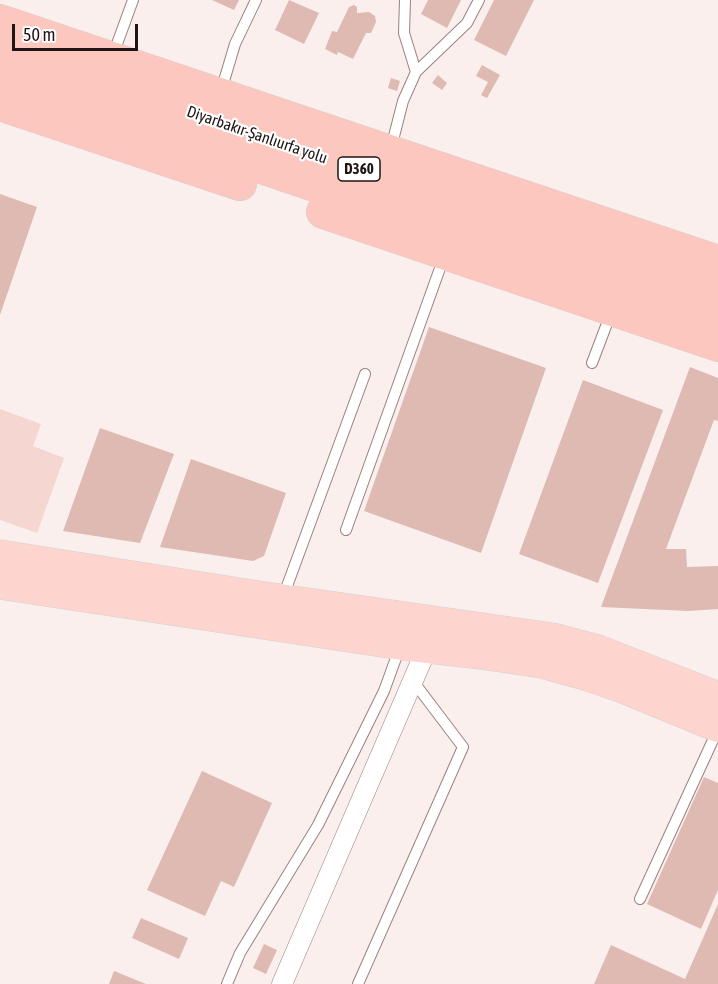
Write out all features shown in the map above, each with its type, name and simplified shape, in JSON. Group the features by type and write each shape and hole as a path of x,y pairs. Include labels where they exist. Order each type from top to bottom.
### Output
{"highway":[{"path":"0,21 718,262"},
{"name":"Diyarbakır-Şanlıurfa yolu","path":"0,48 718,290"},
{"name":"Diyarbakır-Şanlıurfa yolu","path":"0,79 718,321"},
{"path":"0,104 718,345"}],"main road":[{"path":"0,556 552,639 598,651 718,698"},
{"path":"0,583 414,646 542,662 582,672 623,687 718,727"}],"street":[{"path":"282,984 413,681 414,646"}],"lane":[{"path":"112,58 133,0"},
{"path":"220,94 235,44 256,0"},
{"path":"405,0 404,33 416,72"},
{"path":"390,151 403,101 416,72 467,23 479,0"},
{"path":"346,530 445,254"},
{"path":"592,363 612,310"},
{"path":"282,600 365,374"},
{"path":"227,984 240,953 318,825 384,691 414,646"},
{"path":"358,984 463,747 413,681"},
{"path":"639,899 718,727"}],"shaded area":[{"path":"0,409 41,424 33,446 64,458 37,533 0,520"}],"building":[{"path":"212,0 239,0 234,10"},
{"path":"289,0 319,13 304,44 275,30"},
{"path":"428,0 461,0 447,28 421,14"},
{"path":"494,0 534,0 506,56 474,40"},
{"path":"354,5 357,7 357,13 369,12 375,16 376,22 371,33 366,33 353,59 325,49 332,31 337,32 349,7"},
{"path":"482,65 500,75 487,98 481,95 488,82 476,76"},
{"path":"438,75 447,83 442,90 432,83"},
{"path":"391,78 400,81 397,91 388,88"},
{"path":"0,194 37,207 0,315"},
{"path":"429,327 546,368 481,553 364,511"},
{"path":"690,367 718,378 718,421 714,420 666,549 686,549 687,567 718,566 718,609 688,611 601,607"},
{"path":"583,380 663,410 598,583 519,554"},
{"path":"100,428 174,454 140,543 63,531"},
{"path":"191,459 286,493 264,556 253,561 160,547"},
{"path":"202,771 272,803 234,887 221,881 205,916 147,890"},
{"path":"704,777 718,783 718,890 701,929 647,904"},
{"path":"718,904 718,984 594,984 611,945 685,979"},
{"path":"141,918 188,938 179,959 132,938"},
{"path":"264,944 277,950 266,974 253,968"},
{"path":"114,971 146,984 109,984"}]}
